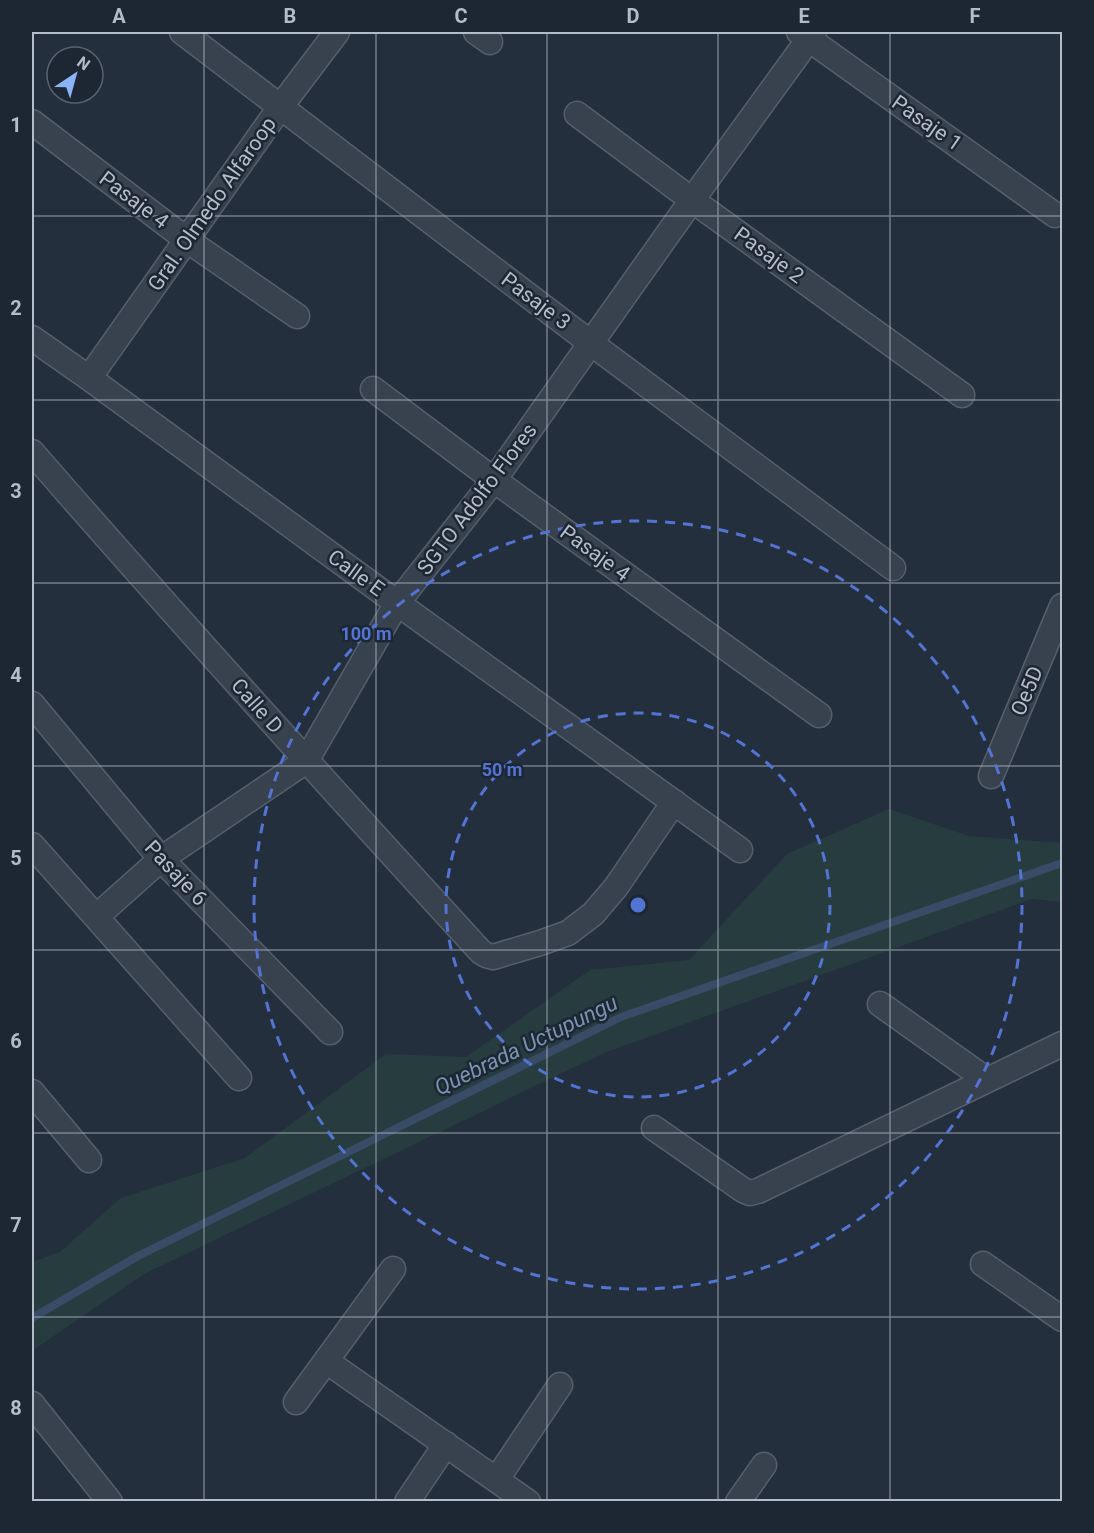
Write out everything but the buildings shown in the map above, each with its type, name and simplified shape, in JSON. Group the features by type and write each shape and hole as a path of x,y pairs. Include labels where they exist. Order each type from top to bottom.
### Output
{"street":[{"name":"Pasaje 3","path":"182,32 592,344 893,568"},
{"name":"Gral. Olmedo Alfaroop","path":"89,378 281,106 337,32"},
{"name":"SGTO Adolfo Flores","path":"96,917 161,859 306,760 397,603 494,480 592,344 807,34"},
{"name":"Pasaje 1","path":"807,34 1055,215"},
{"name":"Pasaje 2","path":"577,114 962,395"},
{"name":"Pasaje 4","path":"32,122 187,240 297,316"},
{"name":"Calle E","path":"32,338 740,850"},
{"name":"Pasaje 4","path":"373,388 494,480 819,715"},
{"name":"Calle D","path":"32,452 306,760 486,955 493,957 568,933 593,914 616,887 674,802"},
{"name":"Oe5D","path":"991,776 1062,606"},
{"name":"Pasaje 6","path":"32,704 161,859 330,1032"},
{"path":"32,845 239,1078"},
{"path":"880,1004 987,1080"},
{"path":"654,1128 743,1191 750,1193 1062,1044"},
{"path":"32,1092 89,1160"},
{"path":"983,1264 1062,1319"},
{"path":"296,1402 393,1269"},
{"path":"326,1361 528,1502"},
{"path":"497,1479 560,1385"},
{"path":"32,1404 110,1502"},
{"path":"407,1502 446,1444"},
{"path":"738,1502 764,1465"}],"green space":[{"path":"889,809 969,836 1062,843 1062,902 1032,899 604,1053 144,1274 32,1351 32,1262 60,1252 121,1198 245,1158 386,1054 466,1057 590,970 689,960 787,854"}],"waterway":[{"name":"Quebrada Uctupungu","path":"32,1318 138,1256 621,1017 1062,863"}]}
